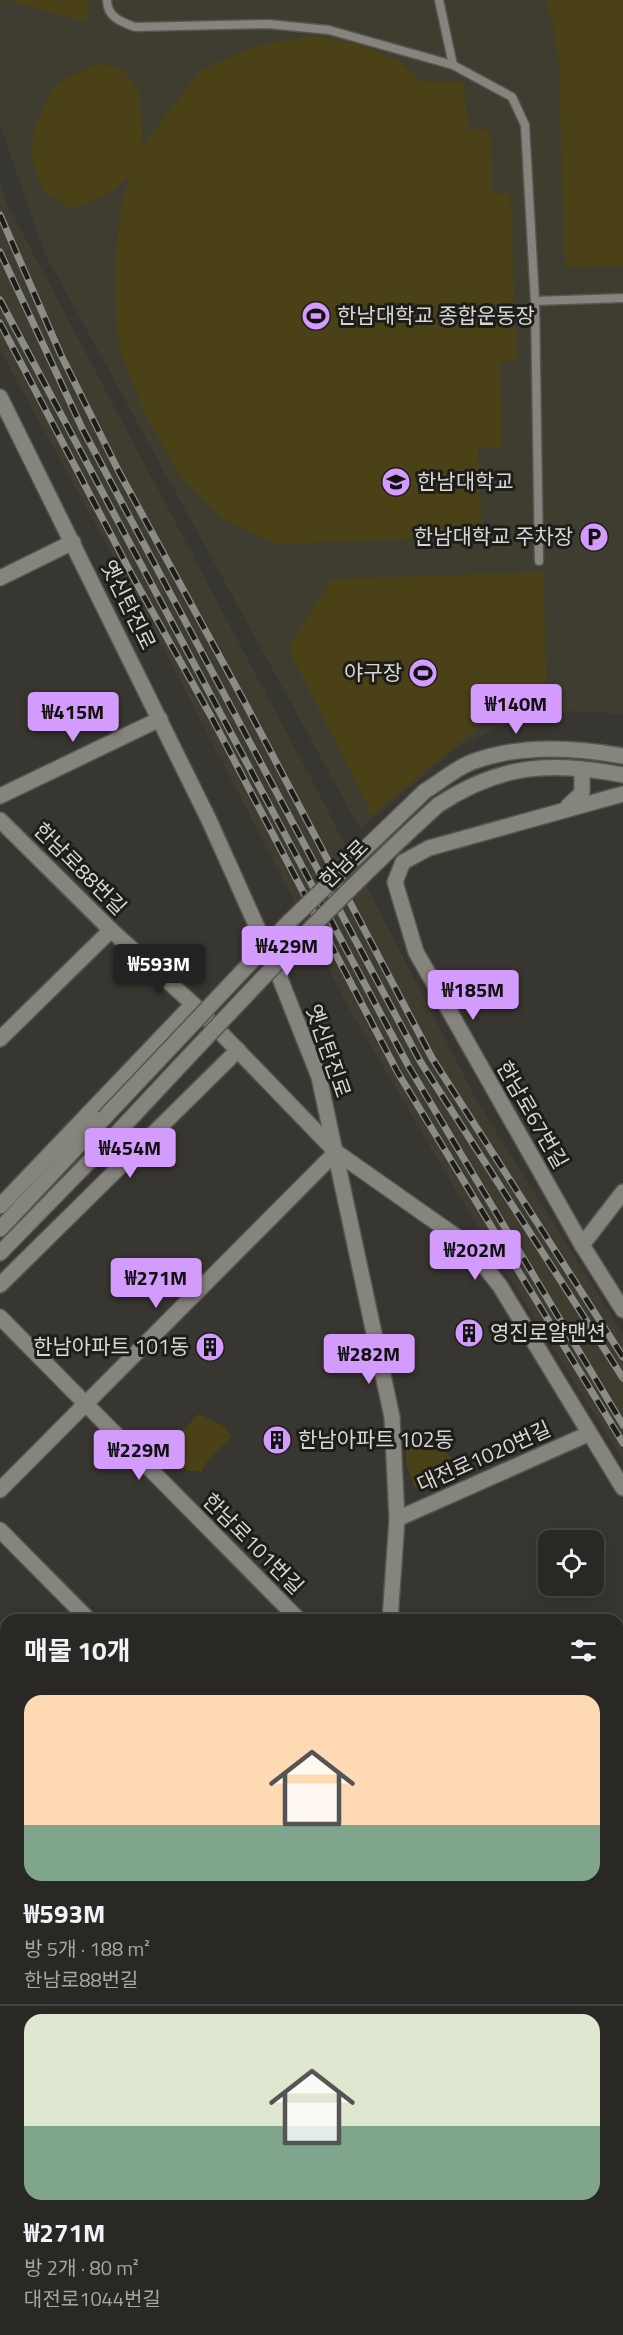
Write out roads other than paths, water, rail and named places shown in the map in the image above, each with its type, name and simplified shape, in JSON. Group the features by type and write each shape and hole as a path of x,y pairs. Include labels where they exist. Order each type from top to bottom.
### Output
{"street":[{"name":"옛신탄진로","path":"2,405 73,542 226,854 319,1077 336,1152"},
{"path":"0,578 73,542"},
{"path":"0,796 160,719"},
{"name":"한남로","path":"0,1229 288,923 425,791 471,762 529,750 580,748 623,756"},
{"name":"한남로","path":"0,1253 303,936 380,858 438,805 465,787 509,772 549,766 623,775"},
{"path":"566,808 582,793 582,769"},
{"name":"한남로67번길","path":"623,794 429,848 403,862 395,882 416,952 582,1245 623,1310"},
{"name":"한남로88번길","path":"0,820 111,930 193,1004 336,1152"},
{"path":"0,1040 111,930"},
{"path":"0,1206 193,1004"},
{"path":"0,1285 238,1050"},
{"path":"0,1490 336,1152 467,1244 500,1286 588,1434 623,1488"},
{"name":"대전로1020번길","path":"336,1152 392,1417 397,1519 390,1614"},
{"path":"582,1245 623,1192"},
{"name":"한남로101번길","path":"0,1317 293,1614"},
{"name":"대전로1020번길","path":"397,1519 588,1434"},
{"path":"0,1530 83,1614"}],"lane":[{"path":"107,0 106,5 116,20 135,27 268,24 329,30 453,65 512,98 525,125 535,301 539,561"},
{"path":"439,0 453,65"},
{"path":"535,301 623,298"}],"railway":[{"path":"0,215 60,353 119,472 245,703 432,1058 623,1357"},
{"path":"0,252 83,430 420,1061 623,1378"},
{"path":"0,300 409,1067 623,1425"},
{"path":"0,323 133,577 212,718 398,1073 623,1443"}],"place":[{"name":"한남대학교 종합운동장","path":"316,316"},
{"name":"한남대학교","path":"396,482"},
{"name":"한남대학교 주차장","path":"594,537"},
{"name":"야구장","path":"423,673"},
{"name":"영진로얄맨션","path":"469,1333"},
{"name":"한남아파트 101동","path":"210,1347"},
{"name":"한남아파트 102동","path":"277,1440"}]}
